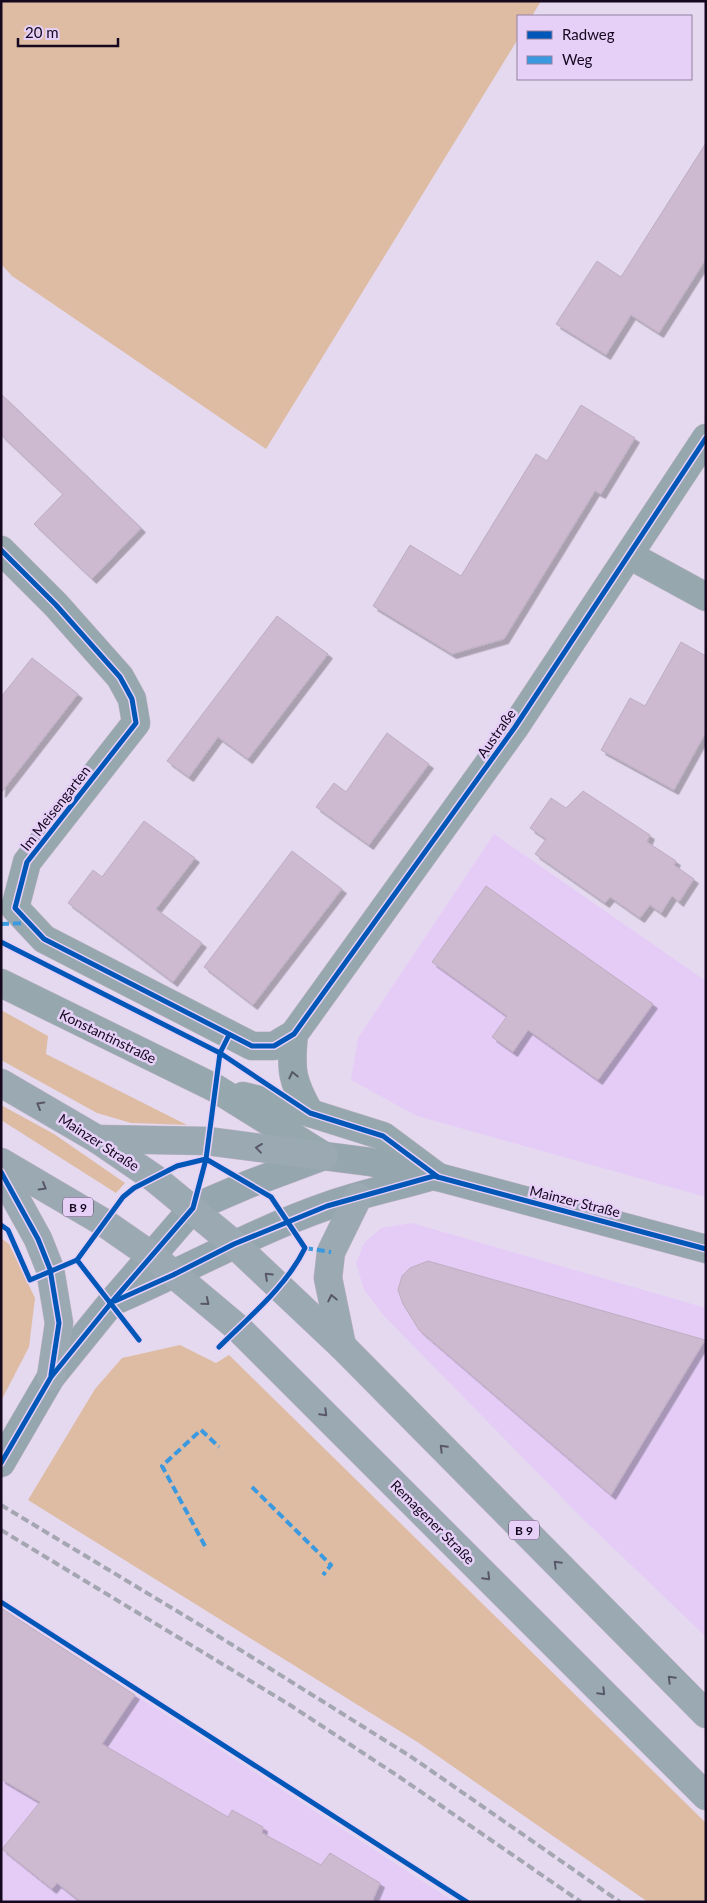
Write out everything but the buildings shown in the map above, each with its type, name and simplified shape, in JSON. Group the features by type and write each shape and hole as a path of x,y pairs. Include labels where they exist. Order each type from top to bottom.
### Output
{"main road":[{"name":"Mainzer Straße","path":"1,1083 97,1138 193,1208"},
{"path":"97,1138 207,1141 324,1156"},
{"name":"B 9","path":"1,1162 103,1222 152,1256"},
{"path":"1,1172 38,1238 50,1269 59,1323 51,1377"},
{"path":"342,1346 328,1278 331,1252 358,1197"},
{"name":"B 9","path":"193,1208 342,1346 706,1714"},
{"name":"Remagener Straße","path":"152,1256 238,1328 706,1796"}],"street":[{"name":"Austraße","path":"294,1034 515,727 706,438"},
{"name":"Im Meisengarten","path":"1,550 56,605 120,677 132,699 136,723 27,862 15,908 44,939 252,1046 274,1046 294,1034"},
{"path":"629,555 706,597"},
{"name":"Konstantinstraße","path":"1,983 215,1088 324,1156"},
{"path":"294,1034 291,1065 297,1090 310,1113"},
{"name":"Konstantinstraße","path":"215,1088 310,1113"},
{"name":"Mainzer Straße","path":"310,1113 383,1136 436,1177"},
{"name":"Mainzer Straße","path":"1,1463 51,1377 111,1303 193,1208 324,1156 371,1162 436,1177 706,1248"},
{"path":"111,1303 173,1275 234,1244 327,1206 436,1177"}],"shaded area":[{"path":"1,1 541,1 533,15 517,15 517,41 266,449 12,276 1,264"},
{"path":"494,834 706,981 706,1197 417,1116 351,1080 358,1038"},
{"path":"1,1010 48,1036 46,1054 187,1125 131,1123 97,1113 1,1060"},
{"path":"1,1105 54,1134 125,1183 116,1193 1,1120"},
{"path":"412,1223 706,1308 706,1637 581,1517 384,1316 364,1290 356,1263 364,1243 381,1228"},
{"path":"1,1238 9,1244 35,1298 29,1347 1,1401"},
{"path":"180,1345 216,1363 229,1355 706,1823 706,1902 648,1902 419,1743 28,1500 95,1389 122,1358"},
{"path":"1,1608 284,1791 455,1902 1,1902"}],"railway":[{"path":"1,1505 210,1631 410,1756 620,1902"},
{"path":"1,1530 290,1705 398,1776 581,1902"}],"marked path":[{"path":"1,924 29,923"},
{"path":"305,1248 331,1252"},
{"path":"205,1546 162,1466 201,1430 219,1447"},
{"path":"252,1487 331,1565 323,1575"}],"cycle path":[{"path":"1,550 56,605 120,677 132,699 136,723 27,862 15,908 44,939 252,1046 274,1046 294,1034 515,727 706,438"},
{"path":"1,942 220,1053 310,1113 383,1136 438,1177"},
{"path":"1,1225 8,1230 30,1280 77,1260 123,1197 134,1188 177,1166 206,1159 220,1053 229,1035"},
{"path":"1,1463 51,1377 111,1303 193,1208 206,1159 271,1197 305,1248 288,1276 277,1289 219,1347"},
{"path":"1,1172 38,1239 50,1269 59,1323 51,1375"},
{"path":"115,1301 173,1275 234,1244 327,1206 434,1176 706,1249"},
{"path":"77,1260 139,1340"},
{"path":"1,1602 467,1902"}]}
